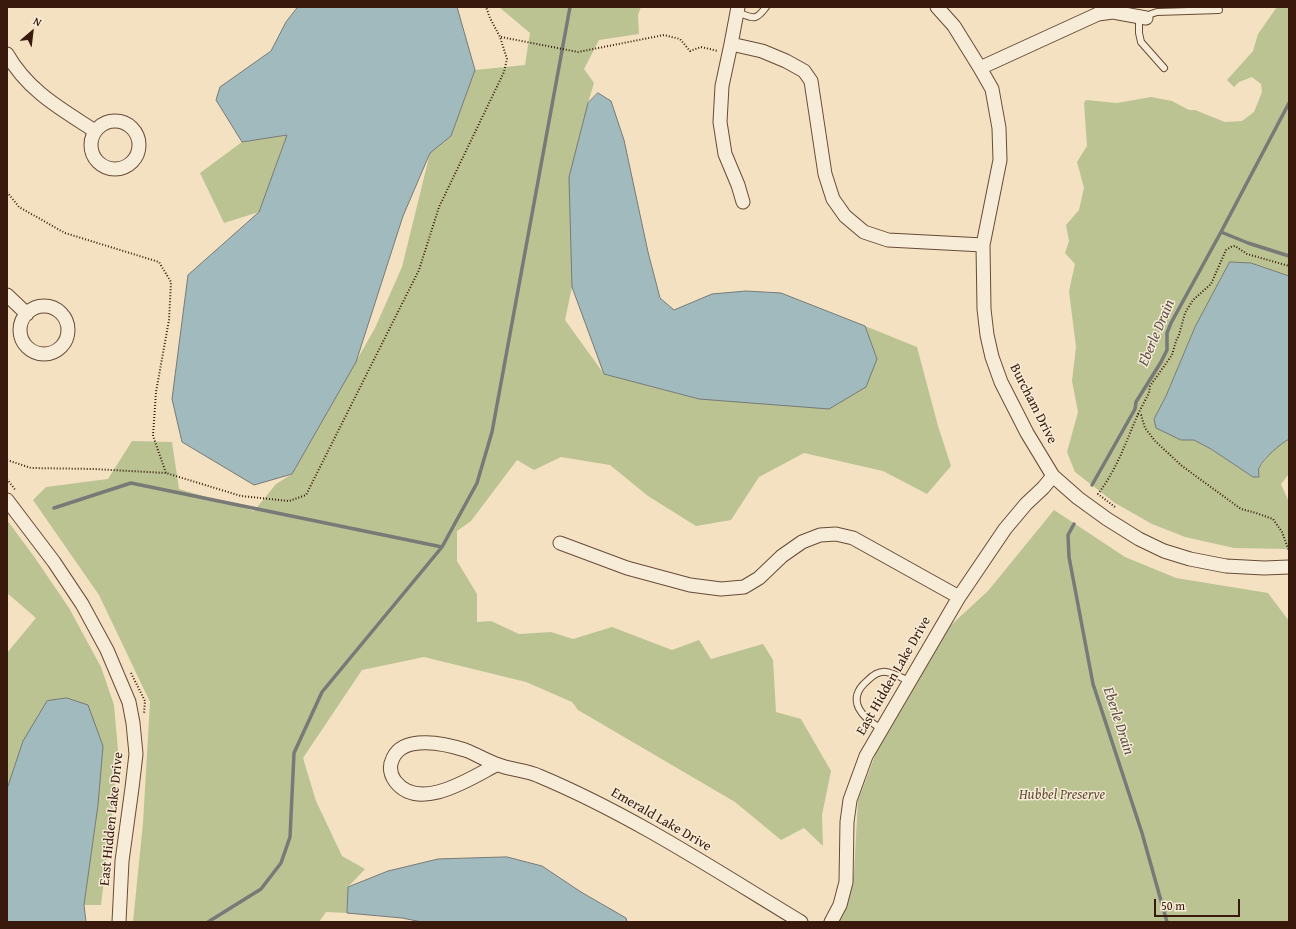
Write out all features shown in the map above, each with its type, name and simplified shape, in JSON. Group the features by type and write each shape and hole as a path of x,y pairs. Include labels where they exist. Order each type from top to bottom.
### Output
{"street":[{"name":"Burcham Drive","path":"937,7 954,26 992,89 999,128 1000,160 983,244 984,309 987,335 992,357 1001,382 1027,433 1053,476 1078,498 1107,519 1139,539 1170,553 1190,559 1226,566 1248,568 1289,567"},
{"path":"738,9 722,86 720,122 725,154 738,185 743,202"},
{"path":"980,68 1098,14 1113,12 1135,14"},
{"path":"730,49 762,51 786,61 804,71 811,81 825,174 832,199 845,216 864,232 888,240 983,244"},
{"path":"7,54 19,72 38,93 95,131"},
{"path":"7,295 27,314"},
{"name":"East Hidden Lake Drive","path":"831,922 840,904 846,882 847,822 850,800 866,756 959,597 1005,528 1053,476"},
{"name":"East Hidden Lake Drive","path":"12,496 125,674 133,723 136,754 122,861 119,922"},
{"path":"560,543 627,568 690,585 721,589 744,587 759,578 782,556 802,542 820,535 836,534 853,538 959,597"},
{"name":"Emerald Lake Drive","path":"496,764 447,790 425,794 414,794 405,791 392,777 390,767 393,757 400,750 410,745 426,743 444,744 466,751 496,764 537,775 595,801 639,824 800,922"}],"lane":[{"path":"738,9 754,18 760,16 766,7"},
{"path":"1164,68 1141,42 1135,14 1219,10"},
{"path":"882,729 870,723 859,709 857,700 859,690 871,676 881,672 888,672 909,681"}],"path":[{"path":"7,460 32,468 94,469 166,473 241,496 289,501 306,495 419,270 440,207 504,72 507,59 500,37 486,7"},
{"path":"500,37 578,52 664,35 680,39 690,51 701,47 730,49"},
{"path":"7,192 19,207 66,233 159,262 171,282 169,320 156,392 153,436 166,473"},
{"path":"1115,507 1098,494 1116,466 1138,414 1149,393 1150,386 1172,355 1184,314 1193,300 1210,284 1226,250 1235,246 1248,254 1289,266"},
{"path":"1138,414 1141,415 1145,428 1155,441 1182,466 1240,509 1251,511 1273,519 1282,532 1289,551"},
{"path":"7,479 12,496"},
{"path":"125,674 145,701 144,716"}],"green space":[{"path":"499,7 641,7 638,15 639,34 599,40 584,69 594,83 588,103 572,287 565,320 604,374 699,399 877,359 865,326 917,347 938,426 951,466 927,494 883,471 804,453 759,477 731,520 696,526 648,496 610,465 561,457 534,470 517,460 471,521 457,531 457,561 477,594 477,622 491,621 519,634 551,632 573,639 612,627 672,650 699,640 711,659 763,644 773,660 776,712 801,719 831,771 822,815 823,846 804,828 781,840 735,802 578,710 572,702 526,682 424,657 362,670 303,758 316,801 342,856 365,869 348,887 347,913 326,912 319,922 133,922 143,823 150,702 99,595 33,500 46,487 108,479 132,441 172,442 179,489 254,511 276,484 292,474 375,328 402,267 430,153 451,136 475,70 525,65 530,33"},
{"path":"1277,7 1289,7 1289,276 1251,263 1230,262 1195,327 1166,396 1154,419 1181,440 1194,440 1211,449 1253,477 1273,451 1289,439 1289,474 1281,484 1289,502 1289,549 1234,548 1185,537 1152,524 1115,503 1075,472 1067,452 1078,412 1072,381 1076,347 1069,291 1075,264 1065,253 1069,241 1066,225 1079,210 1084,188 1077,162 1087,146 1084,103 1086,100 1117,103 1151,97 1172,101 1189,110 1195,110 1225,122 1242,121 1254,112 1262,92 1261,84 1252,77 1239,82 1234,87 1227,80 1253,51 1258,34"},
{"path":"287,135 259,212 224,223 200,173 242,142"},
{"name":"Hubbel Preserve","path":"1054,510 1125,557 1176,578 1268,593 1289,621 1289,922 838,922 847,904 854,872 858,800 876,753 951,625 988,591"},
{"path":"7,520 69,608 101,667 114,705 118,750 101,905 84,905 98,805 23,741 7,789 7,653 36,618 7,593"}],"water":[{"path":"298,7 457,7 475,70 451,136 430,153 403,216 356,362 292,474 254,485 182,442 172,399 188,275 259,212 287,135 242,142 216,100 220,87 271,51 286,22"},
{"path":"598,93 611,101 624,140 648,252 660,298 674,310 712,294 746,291 781,293 865,326 877,359 866,387 829,409 699,399 604,374 572,287 569,177 588,103"},
{"path":"1230,262 1251,263 1289,276 1289,439 1268,456 1261,464 1259,469 1259,477 1253,477 1211,449 1194,440 1181,440 1156,428 1154,419 1166,396 1195,327"},
{"path":"67,698 88,705 103,746 98,805 84,905 86,922 7,922 7,789 23,741 47,701"},
{"path":"507,857 542,866 581,892 626,918 627,922 422,922 402,918 347,913 348,887 388,871 438,859"}],"waterway":[{"path":"208,922 261,889 281,863 290,837 294,753 322,692 442,547 477,483 492,432 570,7"},
{"path":"1221,232 1289,103"},
{"name":"Eberle Drain","path":"1092,485 1135,409 1136,402 1161,362 1167,350 1167,333 1171,323 1221,232 1248,243 1289,256"},
{"path":"54,508 131,483 442,547"},
{"name":"Eberle Drain","path":"1074,524 1068,535 1069,557 1093,684 1142,833 1167,922"}]}
